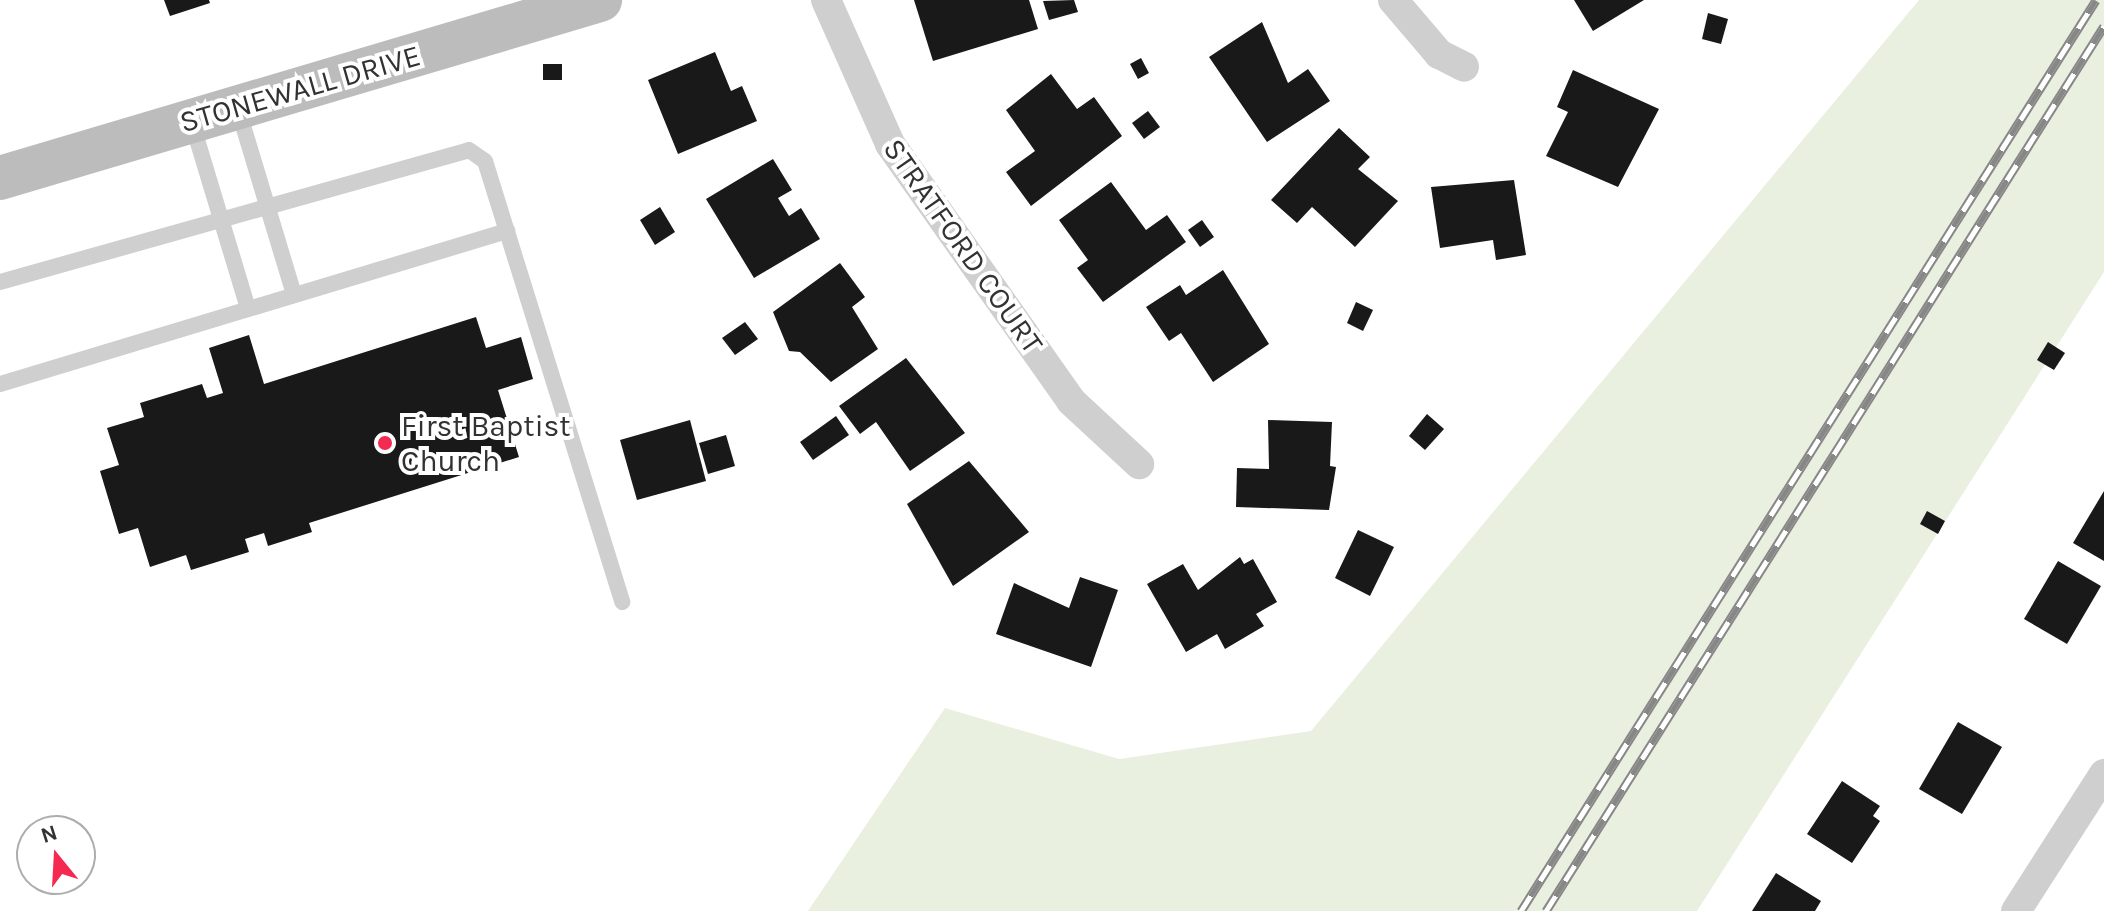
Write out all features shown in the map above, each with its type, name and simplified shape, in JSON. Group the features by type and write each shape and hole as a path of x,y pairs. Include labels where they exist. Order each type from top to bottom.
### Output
{"street":[{"name":"STONEWALL DRIVE","path":"0,178 598,0"},
{"name":"STRATFORD COURT","path":"826,0 898,156 1071,401 1139,464"},
{"path":"1393,0 1439,54 1464,67"},
{"path":"2016,911 2104,774"}],"lane":[{"path":"238,108 294,295"},
{"path":"191,121 248,309"},
{"path":"0,282 267,204 469,150 485,161 622,602"},
{"path":"0,384 507,231"}],"green space":[{"path":"1919,0 2104,0 2104,272 1697,911 808,911 945,708 1119,759 1311,731"}],"building":[{"path":"164,0 209,0 210,3 170,16"},
{"path":"914,0 1029,0 1038,29 933,61"},
{"path":"1074,0 1078,12 1049,20 1043,1"},
{"path":"1574,0 1644,0 1593,31"},
{"path":"1708,13 1728,19 1721,44 1702,39"},
{"path":"1262,22 1288,83 1308,69 1330,101 1267,142 1209,57"},
{"path":"715,52 731,91 742,86 757,121 678,154 648,80"},
{"path":"1141,58 1149,73 1138,79 1130,64"},
{"path":"543,64 562,64 562,80 543,80"},
{"path":"1573,70 1659,109 1618,187 1546,156 1568,112 1557,107"},
{"path":"1051,74 1077,109 1094,97 1122,136 1031,206 1006,172 1035,151 1006,110"},
{"path":"1148,111 1160,127 1144,139 1132,123"},
{"path":"1339,128 1370,157 1358,169 1398,201 1355,247 1312,207 1297,223 1271,200"},
{"path":"773,159 792,190 778,198 789,216 801,208 820,239 754,278 706,199"},
{"path":"1514,180 1526,255 1496,260 1493,240 1440,248 1431,187"},
{"path":"1111,182 1146,230 1167,215 1186,242 1103,302 1077,268 1088,260 1059,220"},
{"path":"660,207 675,232 655,245 640,220"},
{"path":"1202,220 1214,237 1200,247 1188,230"},
{"path":"840,263 865,297 852,307 878,349 831,382 800,352 789,351 773,312"},
{"path":"1223,270 1269,344 1213,382 1181,333 1169,341 1146,307 1180,285 1186,295"},
{"path":"1356,302 1373,310 1363,331 1347,323"},
{"path":"476,317 486,348 521,337 533,379 498,390 519,457 309,523 312,532 268,546 264,533 245,539 249,552 191,570 186,555 150,567 138,528 119,534 100,471 119,465 107,428 144,417 140,403 202,384 207,398 223,393 209,348 249,335 264,384"},
{"path":"745,322 758,339 735,355 722,338"},
{"path":"2048,342 2065,353 2054,370 2037,360"},
{"path":"906,358 965,433 910,471 876,422 860,434 839,406"},
{"path":"1427,414 1444,429 1425,450 1409,436"},
{"path":"836,416 849,435 813,460 800,442"},
{"path":"690,420 706,481 637,500 620,440"},
{"path":"1268,420 1332,422 1330,466 1336,467 1329,510 1236,507 1237,468 1269,469"},
{"path":"726,435 735,466 708,474 699,443"},
{"path":"969,461 1029,532 953,586 907,504"},
{"path":"2104,491 2104,561 2073,543"},
{"path":"1927,511 1945,521 1938,534 1920,524"},
{"path":"1358,530 1394,547 1370,596 1335,578"},
{"path":"1240,557 1244,564 1253,559 1277,602 1256,614 1264,626 1225,649 1217,634 1186,652 1147,584 1183,564 1198,590"},
{"path":"2058,561 2101,586 2067,644 2024,619"},
{"path":"1080,577 1118,590 1091,667 996,634 1014,583 1069,608"},
{"path":"1958,722 2002,747 1962,814 1919,789"},
{"path":"1842,781 1880,806 1873,816 1880,821 1852,863 1807,834"},
{"path":"1776,873 1821,901 1815,911 1752,911"}],"railway":[{"path":"1521,911 2096,0"},
{"path":"1546,911 2104,26"}],"place":[{"name":"First Baptist Church","path":"385,443"}]}
